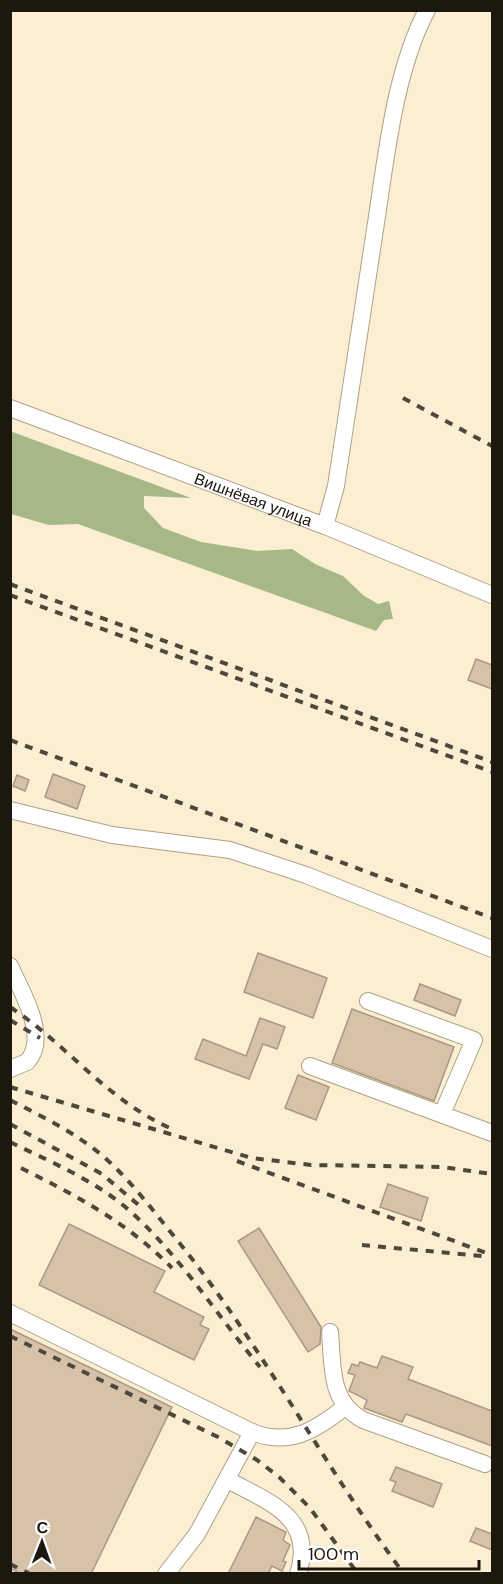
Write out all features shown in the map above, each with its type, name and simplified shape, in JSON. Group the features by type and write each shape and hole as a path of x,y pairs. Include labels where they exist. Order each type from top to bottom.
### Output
{"street":[{"path":"325,526 336,486 391,134 406,65 416,31 427,10"},
{"name":"Вишнёвая улица","path":"10,408 325,526 492,596"},
{"path":"10,810 112,835 230,850 306,875 492,949"},
{"path":"10,966 34,1024 35,1045 27,1062 10,1069"},
{"path":"368,1001 474,1040 442,1114"},
{"path":"310,1066 492,1133"},
{"path":"10,1313 252,1432 274,1439 298,1436 317,1428 345,1407"},
{"path":"330,1332 336,1394 345,1407 363,1420 485,1464"},
{"path":"166,1574 197,1534 252,1432"},
{"path":"228,1480 279,1508 295,1524 303,1546 298,1574"}],"green space":[{"path":"10,431 191,498 144,496 144,508 163,528 201,542 257,551 292,549 315,564 343,576 363,595 378,604 389,601 393,619 384,620 376,631 78,524 49,525 11,514"}],"building":[{"path":"476,659 492,665 492,689 468,680"},
{"path":"53,774 85,786 77,809 45,797"},
{"path":"17,775 29,780 25,791 13,786"},
{"path":"258,953 327,978 313,1018 244,992"},
{"path":"420,984 461,1000 455,1016 414,1000"},
{"path":"352,1009 454,1047 434,1101 332,1063"},
{"path":"260,1018 285,1027 277,1049 263,1044 249,1079 195,1059 203,1039 246,1056"},
{"path":"298,1075 329,1087 316,1120 285,1108"},
{"path":"388,1184 428,1198 421,1221 380,1207"},
{"path":"69,1224 165,1271 154,1292 204,1317 200,1325 209,1329 194,1360 39,1285"},
{"path":"259,1228 321,1327 320,1344 308,1352 238,1241"},
{"path":"10,1329 172,1407 91,1574 21,1574 10,1568"},
{"path":"382,1356 413,1367 408,1379 492,1411 492,1446 406,1414 402,1422 364,1408 367,1400 349,1391 355,1375 348,1373 352,1364 358,1366 360,1362 377,1368"},
{"path":"396,1467 442,1484 433,1507 392,1491 396,1482 390,1480"},
{"path":"256,1517 286,1532 283,1540 290,1545 283,1561 286,1562 282,1571 272,1566 268,1574 228,1574"},
{"path":"476,1528 492,1534 492,1550 470,1541"}],"railway":[{"path":"403,398 492,446"},
{"path":"10,584 492,762"},
{"path":"10,595 492,772"},
{"path":"10,740 492,918"},
{"path":"10,1007 51,1038 127,1103 172,1129"},
{"path":"10,1020 40,1038"},
{"path":"10,1087 252,1158 311,1165 442,1167 492,1174"},
{"path":"10,1100 59,1126 93,1148 123,1175 148,1205 205,1275 404,1574"},
{"path":"10,1124 102,1174 141,1207"},
{"path":"10,1142 88,1181 130,1211 182,1266 260,1367"},
{"path":"237,1161 492,1255"},
{"path":"21,1168 82,1200 120,1224 172,1268"},
{"path":"362,1245 482,1256"},
{"path":"10,1336 218,1437 257,1460 279,1477 310,1508 358,1574"},
{"path":"10,1564 30,1574"}]}
